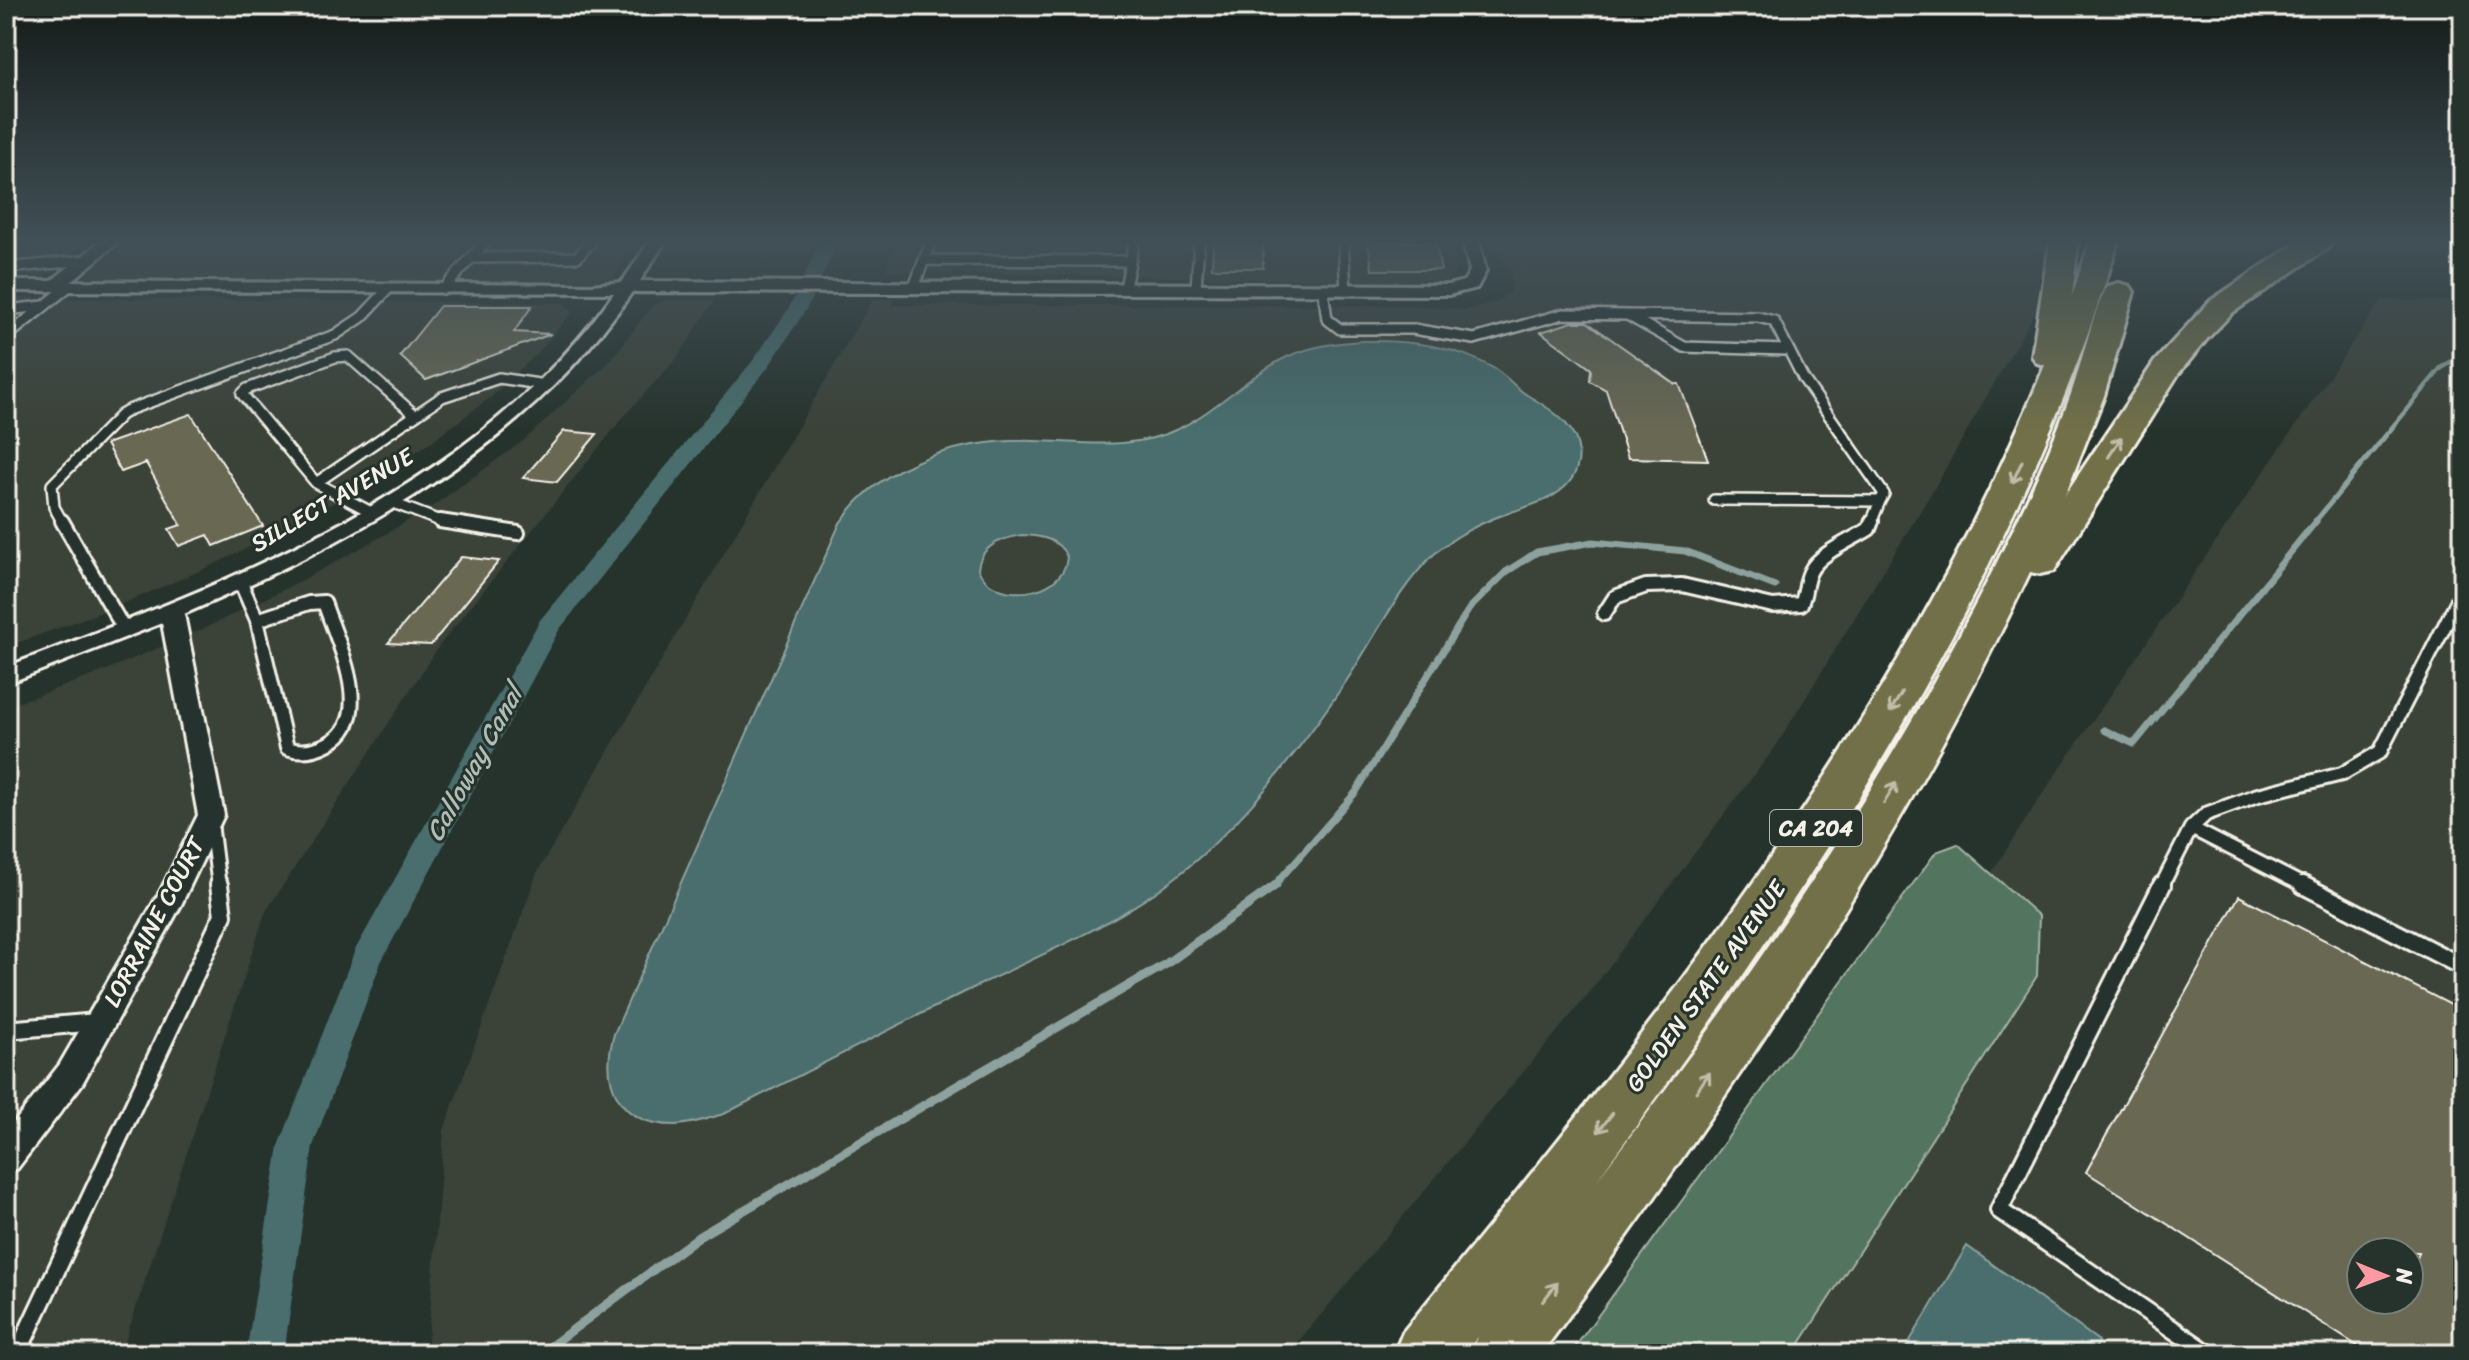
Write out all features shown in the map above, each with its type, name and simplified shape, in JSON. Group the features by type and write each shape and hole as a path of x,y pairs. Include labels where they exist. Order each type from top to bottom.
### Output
{"highway":[{"path":"2037,424 2055,305"},
{"name":"GOLDEN STATE AVENUE","path":"1425,1354 1668,1043 1798,858 1903,689 2017,471 2085,305"},
{"name":"GOLDEN STATE AVENUE","path":"1502,1354 1668,1131 1767,990 1915,752 1973,648 2035,524 2064,457 2115,305"},
{"path":"1973,648 2028,580 2166,368 2223,305"}],"street":[{"name":"SILLECT AVENUE","path":"6,676 172,613 240,581 380,506 490,432 545,385 595,333 614,305"},
{"name":"LORRAINE COURT","path":"6,1158 71,1074 171,897 211,815 172,613"}],"lane":[{"path":"125,631 54,507 52,485 121,415 131,409 335,335 362,317 373,305"},
{"path":"1325,305 1327,319 1332,325 1351,330 1413,329 1474,339 1563,314 1766,318 1778,326 1803,378 1880,484 1884,494 1869,529 1822,559 1810,572 1807,592 1801,604 1773,606 1682,585 1646,586 1615,597 1604,614"},
{"path":"6,310 44,306"},
{"path":"6,337 44,306"},
{"path":"1626,314 1684,347 1788,350"},
{"path":"415,415 348,356 335,357 247,389 242,394 316,483 380,506 445,523 518,533"},
{"path":"316,483 442,397 499,378 545,385"},
{"path":"1714,500 1880,501"},
{"path":"240,581 257,620 287,748 293,751 310,750 336,740 347,725 353,703 324,602 309,603 257,620"},
{"path":"2209,1354 1999,1210 2191,828 2206,814 2258,795 2342,774 2380,752 2463,590"},
{"path":"17,1354 223,915 211,815"},
{"path":"2191,828 2463,967"},
{"path":"6,1030 100,1021"}],"shaded area":[{"path":"6,305 566,305 573,311 538,353 491,397 369,483 285,530 202,570 110,609 6,647"},
{"path":"653,305 711,305 677,358 625,415 439,646 265,913 121,1354 6,1354 6,707 92,676 201,630 299,582 386,534 437,503 523,441 609,362"},
{"path":"869,305 1415,305 1467,310 1483,305 2039,305 1935,487 1776,746 1586,997 1288,1354 427,1354 444,1130 537,873"},
{"path":"2378,305 2463,305 2463,1354 1681,1354 2039,799"}],"green space":[{"path":"1958,844 2039,916 2037,976 1793,1354 1570,1354 1936,852"}],"water":[{"path":"1362,341 1447,349 1495,369 1566,423 1577,443 1579,454 1573,477 1559,492 1476,526 1430,558 1403,590 1329,707 1269,785 1201,856 1153,894 1080,937 724,1114 675,1125 639,1118 627,1109 612,1084 610,1052 614,1034 840,523 857,502 901,469 926,458 979,444 1034,441 1107,444 1161,436 1192,422 1289,356 1319,346","holes":["1022,535 1042,537 1059,546 1067,557 1063,571 1054,581 1027,592 997,588 986,581 978,569 983,554 993,544"]},
{"path":"1967,1246 2099,1341 2093,1354 1902,1354"}],"building":[{"path":"440,306 532,306 514,332 551,334 426,380 400,356"},
{"path":"1572,322 1587,322 1679,384 1708,460 1628,458 1606,390 1590,381 1591,369 1541,332"},
{"path":"191,414 263,526 214,546 208,535 179,546 169,529 181,525 146,463 121,472 106,444"},
{"path":"564,431 597,434 557,482 523,478"},
{"path":"461,557 499,561 431,645 388,643"},
{"path":"2239,896 2463,1011 2463,1354 2370,1354 2086,1172"}],"waterway":[{"name":"Calloway Canal","path":"265,1354 296,1146 366,959 549,626 762,362 799,305"},
{"path":"2314,523 2441,368 2463,355"},
{"path":"2104,730 2134,744 2316,521"},
{"path":"1273,887 1356,792 1469,609 1506,572 1537,552 1593,542 1685,551 1775,586"},
{"path":"540,1354 698,1237 1166,964 1276,885"}]}
